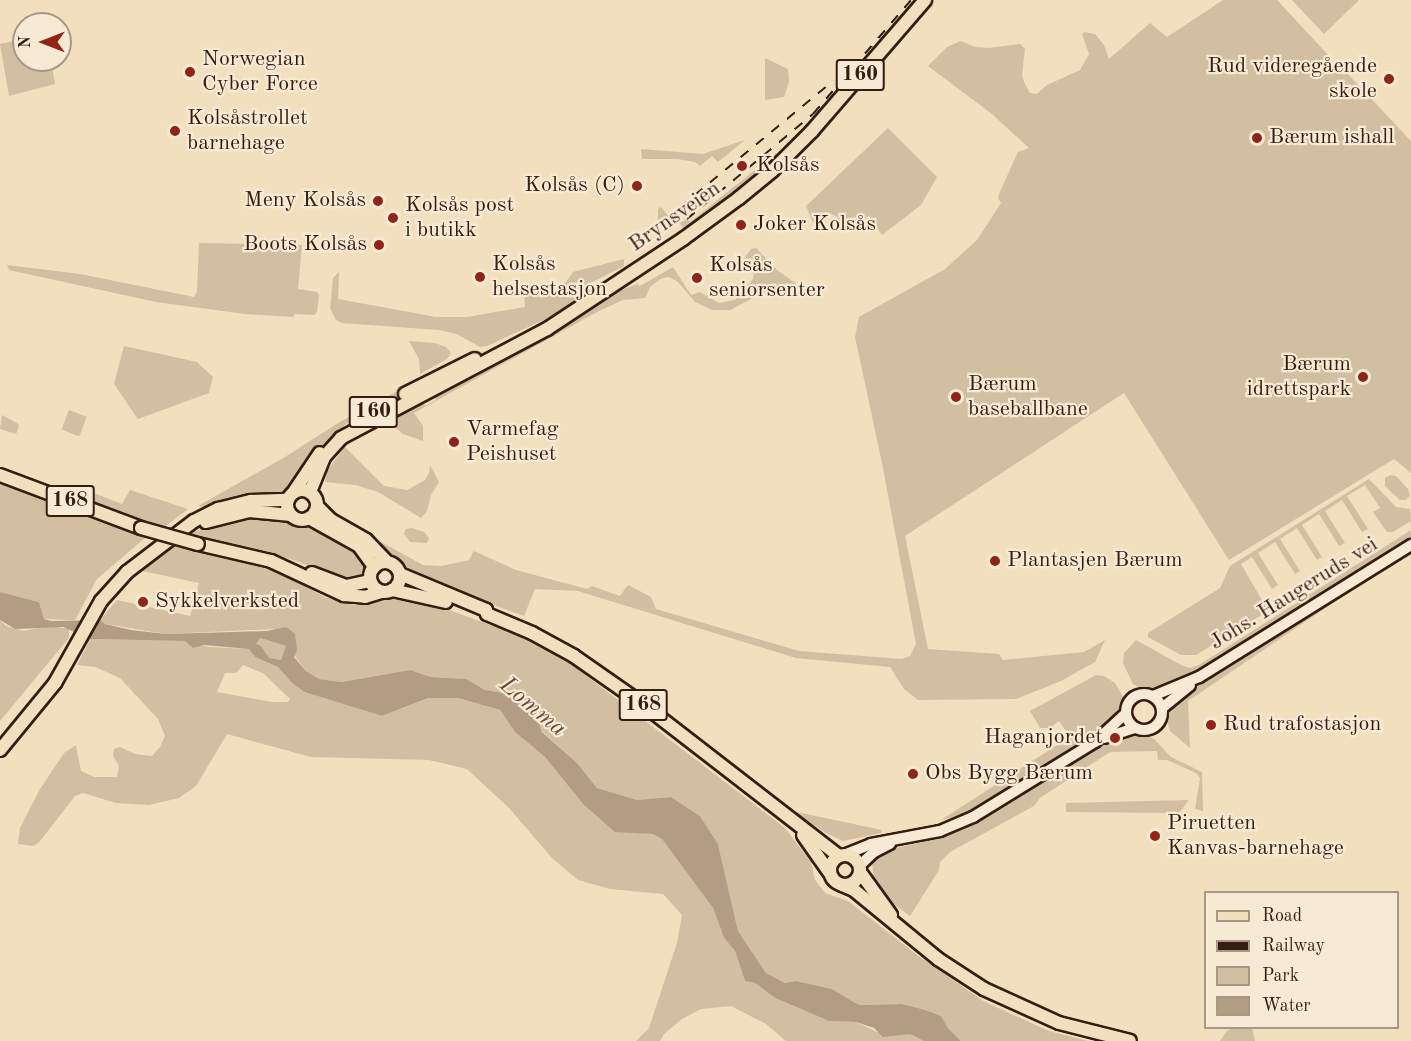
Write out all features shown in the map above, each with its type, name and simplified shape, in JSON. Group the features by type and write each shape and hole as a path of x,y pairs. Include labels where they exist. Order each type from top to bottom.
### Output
{"main road":[{"name":"Brynsveien","path":"310,492 324,457 341,438 518,346 683,239 772,171 812,131 925,0"},
{"name":"Brynsveien","path":"291,496 317,457 353,423 450,371 558,320"},
{"name":"168","path":"0,475 141,528 294,566 340,585 353,586 370,581"},
{"path":"0,750 55,683 104,596 127,572 194,521 225,507 291,496 302,490 310,492 317,506 309,518 302,520 291,515 263,511 242,512 183,531"},
{"path":"291,496 291,515"},
{"name":"168","path":"317,506 331,520 366,540 387,562 396,567 400,574 486,610 487,614"},
{"path":"309,518 359,546 374,567"},
{"name":"Johs. Haugeruds vei","path":"1162,708 1199,677 1411,545"},
{"path":"374,567 387,562"},
{"name":"168","path":"277,563 344,595 365,597 387,591 487,614 549,642 593,669 786,816 801,824 841,855 854,857 899,926"},
{"path":"374,567 370,581 387,591 398,584 400,574"},
{"name":"Johs. Haugeruds vei","path":"1153,696 1199,677"},
{"path":"829,872 831,863 841,855 871,844 940,831 973,817 1095,742 1125,714 1128,702 1134,696 1139,694 1153,696 1162,708 1160,721 1154,727 1140,730 1135,728 1125,714"},
{"path":"0,740 24,721"},
{"path":"1095,742 1135,728"},
{"name":"168","path":"786,816 813,846 832,878 854,890 954,970 1004,999 1072,1027 1130,1041"},
{"path":"842,885 855,882 860,869 874,852 895,841"}],"green space":[{"path":"1223,0 1277,0 1331,58 1323,67 1329,73 1339,67 1345,71 1411,141 1411,473 1394,459 1229,560 1124,393 905,536 928,649 999,654 1003,660 1084,652 1105,640 1095,662 1061,681 1016,699 918,700 904,689 890,667 796,658 578,591 535,589 524,616 425,580 382,548 381,542 423,565 441,566 469,560 474,551 516,570 587,589 592,586 620,596 628,585 651,597 656,609 799,651 902,659 910,656 916,644 882,463 855,337 859,317 945,269 977,240 1001,203 998,198 999,194 1018,152 1029,148 992,114 928,66 947,47 961,41 975,47 989,48 1020,44 1025,49 1022,75 1024,82 1030,93 1037,94 1047,85 1080,70 1089,54 1082,34 1084,32 1095,34 1104,45 1109,59 1150,23 1167,37"},
{"path":"1292,0 1359,0 1324,34"},
{"path":"12,42 12,72 53,72 55,84 9,96 0,44"},
{"path":"765,58 788,69 789,82 784,97 765,100"},
{"path":"888,128 937,177 921,205 882,235 869,216 846,227 836,216 825,212 813,223 806,206"},
{"path":"745,140 718,162 712,156 700,166 695,162 677,159 642,159 641,149 703,154"},
{"path":"776,153 779,157 704,218 685,230 679,223 687,219 690,222"},
{"path":"661,207 676,225 668,231 658,222 658,209"},
{"path":"199,243 302,245 298,289 317,292 319,295 317,312 314,315 295,314 293,317 245,314 156,302 9,270 7,265 80,274 194,297 197,291"},
{"path":"756,248 777,270 798,285 793,295 780,289 770,289 730,310 712,310 695,302 678,282 669,277 662,278 650,287 645,298 623,300 599,311 414,413 423,426 423,441 403,434 392,425 391,418 422,400 425,406 436,400 433,393 612,294 637,284 640,286 673,267 691,295 700,292 719,303 735,300 753,279 755,269 743,260 751,249"},
{"path":"624,259 624,266 571,293 575,299 561,312 487,346 480,347 457,334 439,330 342,323 336,320 330,308 333,278 339,272 338,299 436,317 467,317 525,307 524,293 536,291 556,293 558,285 566,282 573,272"},
{"path":"409,341 435,343 446,347 451,353 447,359 420,374 419,359"},
{"path":"124,346 197,362 213,377 209,393 138,419 114,384"},
{"path":"451,362 447,369 346,424 321,446 290,487 282,493 211,509 198,506 285,457 338,423"},
{"path":"69,410 87,417 79,436 61,430"},
{"path":"2,415 17,423 19,426 16,434 0,429"},
{"path":"345,447 384,486 407,490 425,480 430,465 439,482 431,495 427,511 421,518 378,492 356,485 325,482 327,471"},
{"path":"1390,475 1396,476 1408,489 1410,496 1406,500 1400,500 1385,486 1385,478"},
{"path":"1369,479 1396,507 1410,509 1411,521 1393,532 1387,532 1373,512 1380,508 1365,485 1347,496 1368,529 1362,532 1342,500 1325,511 1345,543 1339,546 1319,514 1302,525 1322,557 1317,560 1297,528 1280,539 1300,571 1295,574 1275,542 1258,553 1278,585 1272,589 1252,557 1241,564 1266,607 1263,614 1196,655 1181,655 1148,637 1148,633 1220,588 1230,566"},
{"path":"0,482 145,538 97,579 75,620 44,619 39,602 0,592"},
{"path":"86,490 122,504 130,490 188,509 162,529 84,498"},
{"path":"248,517 279,518 334,537 359,553 366,565 365,571 355,580 337,579 299,562 266,551 187,535 218,522"},
{"path":"412,528 424,532 429,538 427,543 410,542 404,534 406,529"},
{"path":"1411,530 1411,537 1166,689 1151,693 1133,684 1123,663 1124,653 1136,640 1183,666 1190,668 1199,665"},
{"path":"170,544 282,573 324,597 354,605 393,598 441,607 515,634 571,664 785,828 811,862 815,880 825,893 848,901 921,958 985,1002 1049,1031 1088,1041 961,1041 941,1017 922,1009 902,1004 859,1005 832,989 796,981 785,983 766,973 738,931 718,844 700,816 671,797 637,800 597,788 577,763 542,731 539,722 523,705 503,693 485,690 466,679 431,677 410,670 340,682 319,679 306,671 275,629 166,634 105,624 100,620 117,600 190,616 199,583 138,570"},
{"path":"1398,559 1188,701 1190,748 1170,731 1165,714 1179,698"},
{"path":"0,620 6,626 23,631 49,626 69,629 69,638 0,721"},
{"path":"259,638 287,646 281,660 269,658 256,644"},
{"path":"90,639 186,641 209,647 249,649 255,657 278,667 292,683 316,695 382,716 428,698 458,698 500,710 515,732 545,757 583,804 615,831 653,834 662,839 713,908 724,938 735,951 745,981 755,983 775,998 829,1021 856,1022 877,1032 910,1034 924,1041 786,1041 766,1024 731,1006 701,1009 682,1019 664,1034 660,1041 636,1041 649,1028 677,943 682,915 663,894 610,889 578,880 552,858 509,808 467,769 429,760 311,757 227,734 196,786 179,798 149,805 116,803 83,793 75,796 34,846 18,844 20,828 40,789 64,753 76,745 81,771 94,777 117,777 119,766 113,756 114,749 120,747 135,754 152,756 160,747 165,736 158,719 120,678 95,667 77,665","holes":["243,665 263,673 290,699 288,702 272,702 217,692 225,673 236,673"]},
{"path":"1096,675 1104,676 1115,683 1123,697 1119,717 1070,751 961,816 941,820 1065,740 1062,735 1066,731 1059,721 1050,728 1040,728 1030,711"},
{"path":"1137,732 1154,739 1171,757 1202,772 1203,811 1195,809 1200,778 1196,773 1167,760 1158,760 1157,751 1110,752 1040,798 1034,806 950,852 940,862 939,870 910,916 887,899 874,880 872,862 887,850 937,839 965,828 1117,736"},
{"path":"1189,800 1179,813 1066,812 1066,803"},
{"path":"792,811 882,830 881,833 843,841"},
{"path":"1252,1029 1255,1041 1220,1041 1227,1031"}],"water":[{"path":"0,592 39,602 44,619 51,621 100,620 105,624 131,630 166,634 267,631 286,627 295,634 297,650 294,657 306,671 319,679 341,682 410,670 431,677 466,679 485,690 503,693 523,705 539,722 542,732 577,763 597,788 637,800 671,797 700,816 718,844 738,931 766,973 785,983 796,981 832,989 859,1005 902,1004 922,1009 941,1016 948,1028 961,1041 924,1041 910,1034 883,1037 874,1028 856,1022 829,1021 775,998 755,983 745,981 735,951 724,938 713,908 662,839 653,834 615,832 583,804 545,757 515,732 500,710 458,698 428,698 382,716 305,692 292,683 278,667 255,657 249,649 204,645 193,648 185,641 90,639 63,627 15,629 0,620","holes":["260,638 286,646 281,660 269,658 261,646 256,644"]}],"railway":[{"path":"687,219 813,114 911,0"},
{"path":"679,208 833,81"}],"place":[{"name":"Norwegian Cyber Force","path":"190,72"},
{"name":"Rud videregående skole","path":"1389,79"},
{"name":"Kolsåstrollet barnehage","path":"175,131"},
{"name":"Bærum ishall","path":"1257,138"},
{"name":"Kolsås","path":"742,166"},
{"name":"Kolsås (C)","path":"637,186"},
{"name":"Meny Kolsås","path":"378,201"},
{"name":"Kolsås post i butikk","path":"393,218"},
{"name":"Joker Kolsås","path":"741,225"},
{"name":"Boots Kolsås","path":"379,245"},
{"name":"Kolsås helsestasjon","path":"480,277"},
{"name":"Kolsås seniorsenter","path":"697,278"},
{"name":"Bærum idrettspark","path":"1363,377"},
{"name":"Bærum baseballbane","path":"956,397"},
{"name":"Varmefag Peishuset","path":"454,442"},
{"name":"Plantasjen Bærum","path":"995,561"},
{"name":"Sykkelverksted","path":"143,602"},
{"name":"Rud trafostasjon","path":"1211,725"},
{"name":"Haganjordet","path":"1115,738"},
{"name":"Obs Bygg Bærum","path":"913,774"},
{"name":"Piruetten Kanvas-barnehage","path":"1155,836"}],"water label":[{"name":"Lomma","path":"532,708"}]}
